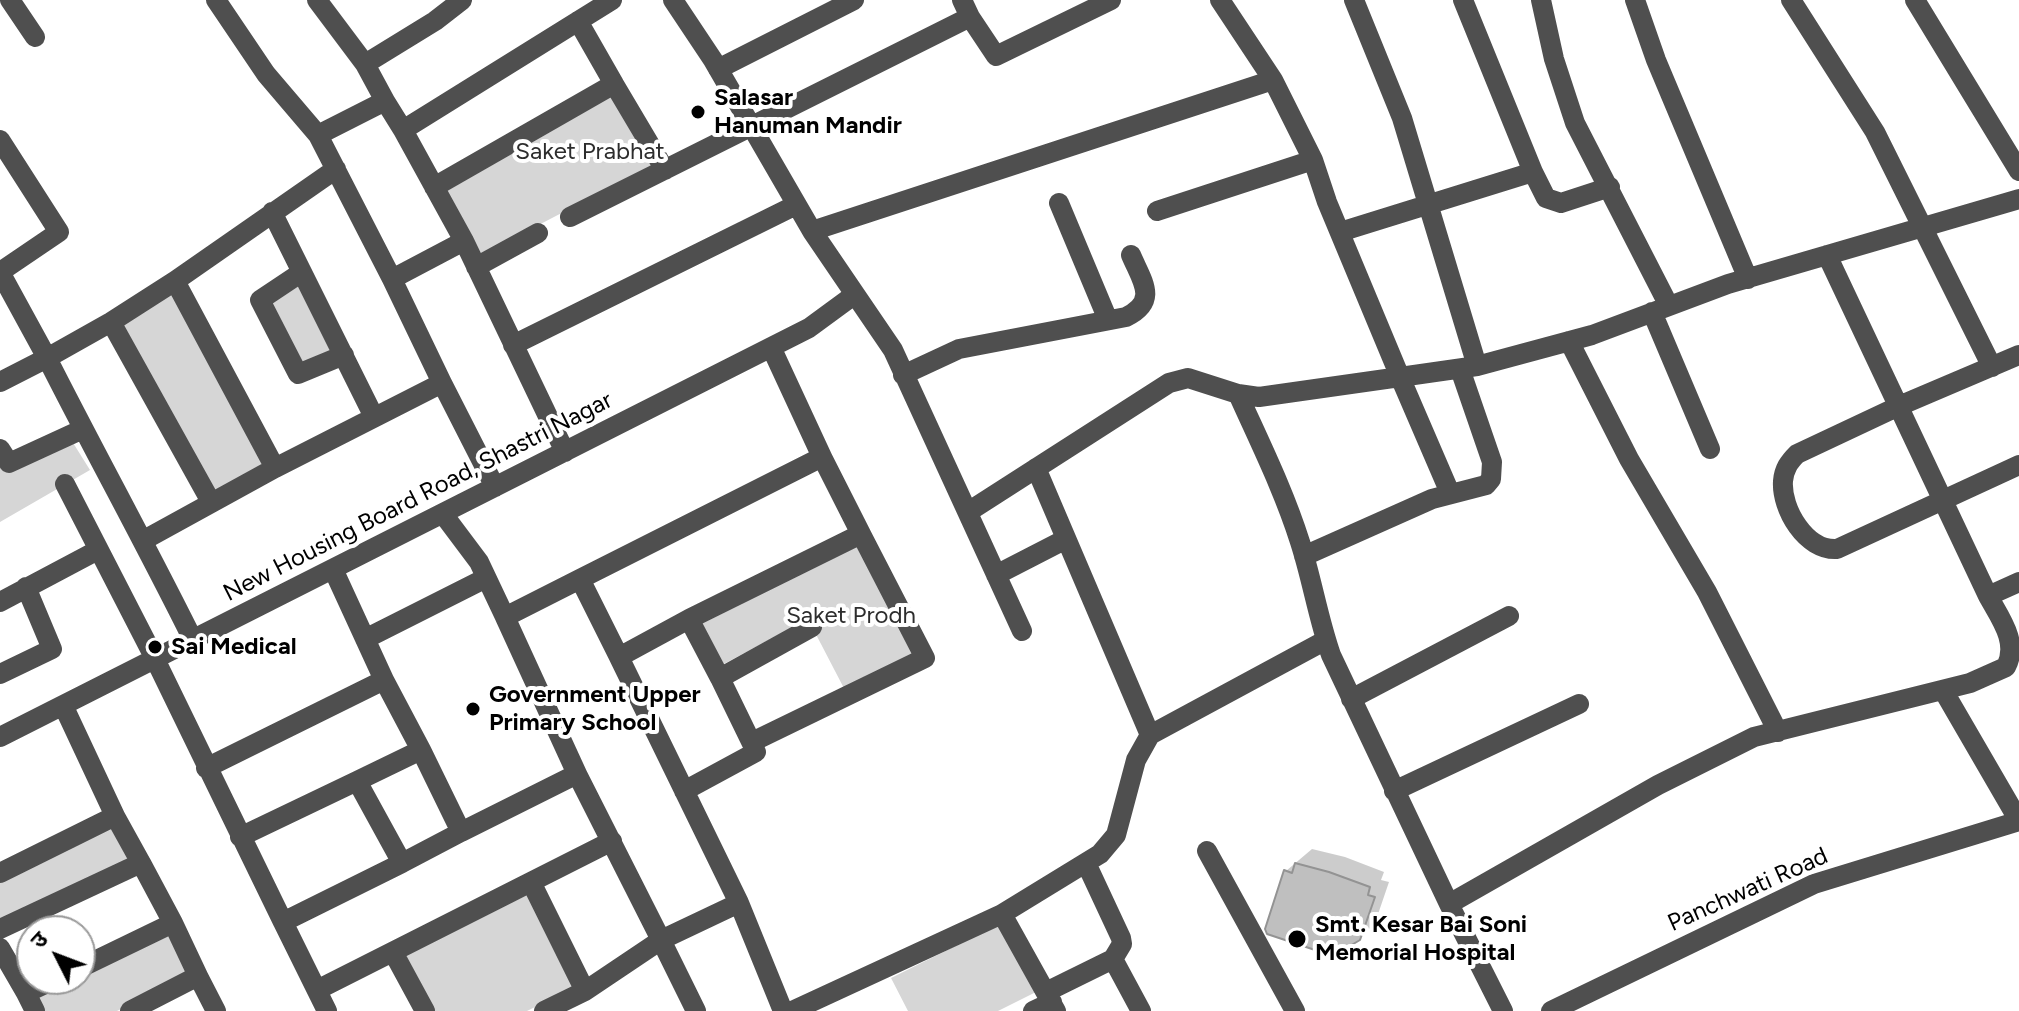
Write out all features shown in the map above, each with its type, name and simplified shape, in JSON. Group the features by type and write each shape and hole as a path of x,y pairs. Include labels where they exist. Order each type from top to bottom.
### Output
{"street":[{"path":"10,0 35,37"},
{"path":"216,0 266,74 318,135 495,487"},
{"path":"317,0 365,64 464,241 565,452"},
{"path":"365,64 437,7 462,0"},
{"path":"403,130 612,0"},
{"path":"673,0 718,69 812,231 893,350 1022,631"},
{"path":"718,69 854,0"},
{"path":"570,217 751,127 966,9 996,56 1111,0"},
{"path":"1220,0 1273,80 1313,160 1340,232 1450,493"},
{"path":"1304,556 1450,493 1486,485 1493,470 1429,203 1402,118 1354,0"},
{"path":"1463,0 1542,192 1554,203 1561,203 1610,187"},
{"path":"1541,0 1554,59 1575,123 1610,187 1660,309 1710,449"},
{"path":"1635,0 1656,60 1748,279"},
{"path":"1791,0 1875,132 1992,367"},
{"path":"1915,0 2019,171"},
{"path":"578,21 665,170"},
{"path":"812,231 1273,80"},
{"path":"434,187 614,84"},
{"path":"318,135 385,101"},
{"path":"0,140 59,232 0,272 144,540 193,640"},
{"path":"1157,211 1313,160"},
{"path":"0,382 111,322 336,169"},
{"path":"1340,232 1533,172"},
{"path":"968,512 1169,383 1188,378 1238,394 1259,397 1469,367 1569,341 1748,279 2018,200"},
{"path":"1059,203 1108,320"},
{"path":"513,345 796,205"},
{"path":"272,212 374,417"},
{"path":"476,267 538,233"},
{"path":"392,279 464,241"},
{"path":"903,375 959,349 1136,312 1145,301 1146,291 1131,255"},
{"path":"1449,904 1658,785 1754,737 1943,690 1999,672 2009,660 2011,653 2005,628 1827,255"},
{"path":"302,272 260,300 298,374 344,355"},
{"path":"175,281 275,468"},
{"name":"New Housing Board Road, Shastri Nagar","path":"0,737 809,328 854,295"},
{"path":"111,322 211,502"},
{"path":"1569,341 1629,459 1707,592 1778,732"},
{"path":"752,742 925,658 822,457 771,347"},
{"path":"2019,355 1797,454 1787,464 1784,494 1800,532 1819,546 1837,549 2019,465"},
{"path":"144,540 275,468 442,383"},
{"path":"1238,394 1286,500 1326,640 1351,699 1503,1011"},
{"path":"0,449 9,463 83,429"},
{"path":"505,617 822,457"},
{"path":"1036,468 1150,735"},
{"path":"65,484 155,659 327,1011"},
{"path":"443,514 479,562 577,774 696,1011"},
{"path":"619,657 861,534"},
{"path":"996,575 1066,539"},
{"path":"0,602 98,550"},
{"path":"333,569 384,680 461,832"},
{"path":"365,639 486,578"},
{"path":"580,579 739,903 783,1011"},
{"path":"1988,596 2019,582"},
{"path":"0,674 52,649 26,587"},
{"path":"1351,699 1509,616"},
{"path":"684,791 756,752 689,619"},
{"path":"720,678 812,627"},
{"path":"792,1011 1002,914 1086,863 1109,847 1116,835 1136,760 1150,735 1326,640"},
{"path":"206,768 384,680"},
{"path":"1943,690 2019,821"},
{"path":"1394,791 1579,704"},
{"path":"63,705 115,816 216,1011"},
{"path":"240,837 421,750"},
{"path":"283,922 577,774"},
{"path":"357,781 402,863"},
{"path":"0,873 115,816"},
{"name":"Panchwati Road","path":"1551,1011 1814,884 2019,821"},
{"path":"317,990 612,841"},
{"path":"1207,851 1295,1011"},
{"path":"0,929 141,863"},
{"path":"1002,914 1047,1004 1113,959 1122,944 1086,863"},
{"path":"531,882 585,991"},
{"path":"544,1011 585,991 661,940 739,903"},
{"path":"96,960 173,923"},
{"path":"0,948 30,1002"},
{"path":"393,952 425,1011"},
{"path":"1113,959 1141,1011"},
{"path":"130,1011 198,976"}],"green space":[{"name":"Saket Prabhat","path":"611,95 652,166 479,256 445,189"},
{"path":"302,280 340,352 302,369 268,297"},
{"path":"170,292 271,460 214,491 121,325"},
{"path":"70,438 90,470 0,522 0,461"},
{"name":"Saket Prodh","path":"858,543 916,656 848,696 808,619 720,666 697,622"},
{"path":"111,826 132,861 0,923 0,880"},
{"path":"527,895 575,987 527,1011 434,1011 402,955"},
{"path":"1002,923 1040,990 998,1011 908,1011 891,978"},
{"path":"166,932 191,974 117,1011 40,1011 32,997 36,995 96,995 96,966"}],"building":[{"path":"1295,863 1370,887 1368,895 1375,897 1360,940 1333,956 1267,934 1265,929 1284,870 1292,873"}],"place":[{"name":"Salasar Hanuman Mandir","path":"698,112"},
{"name":"Sai Medical","path":"155,647"},
{"name":"Government Upper Primary School","path":"473,709"},
{"name":"Smt. Kesar Bai Soni Memorial Hospital","path":"1297,939"}]}
